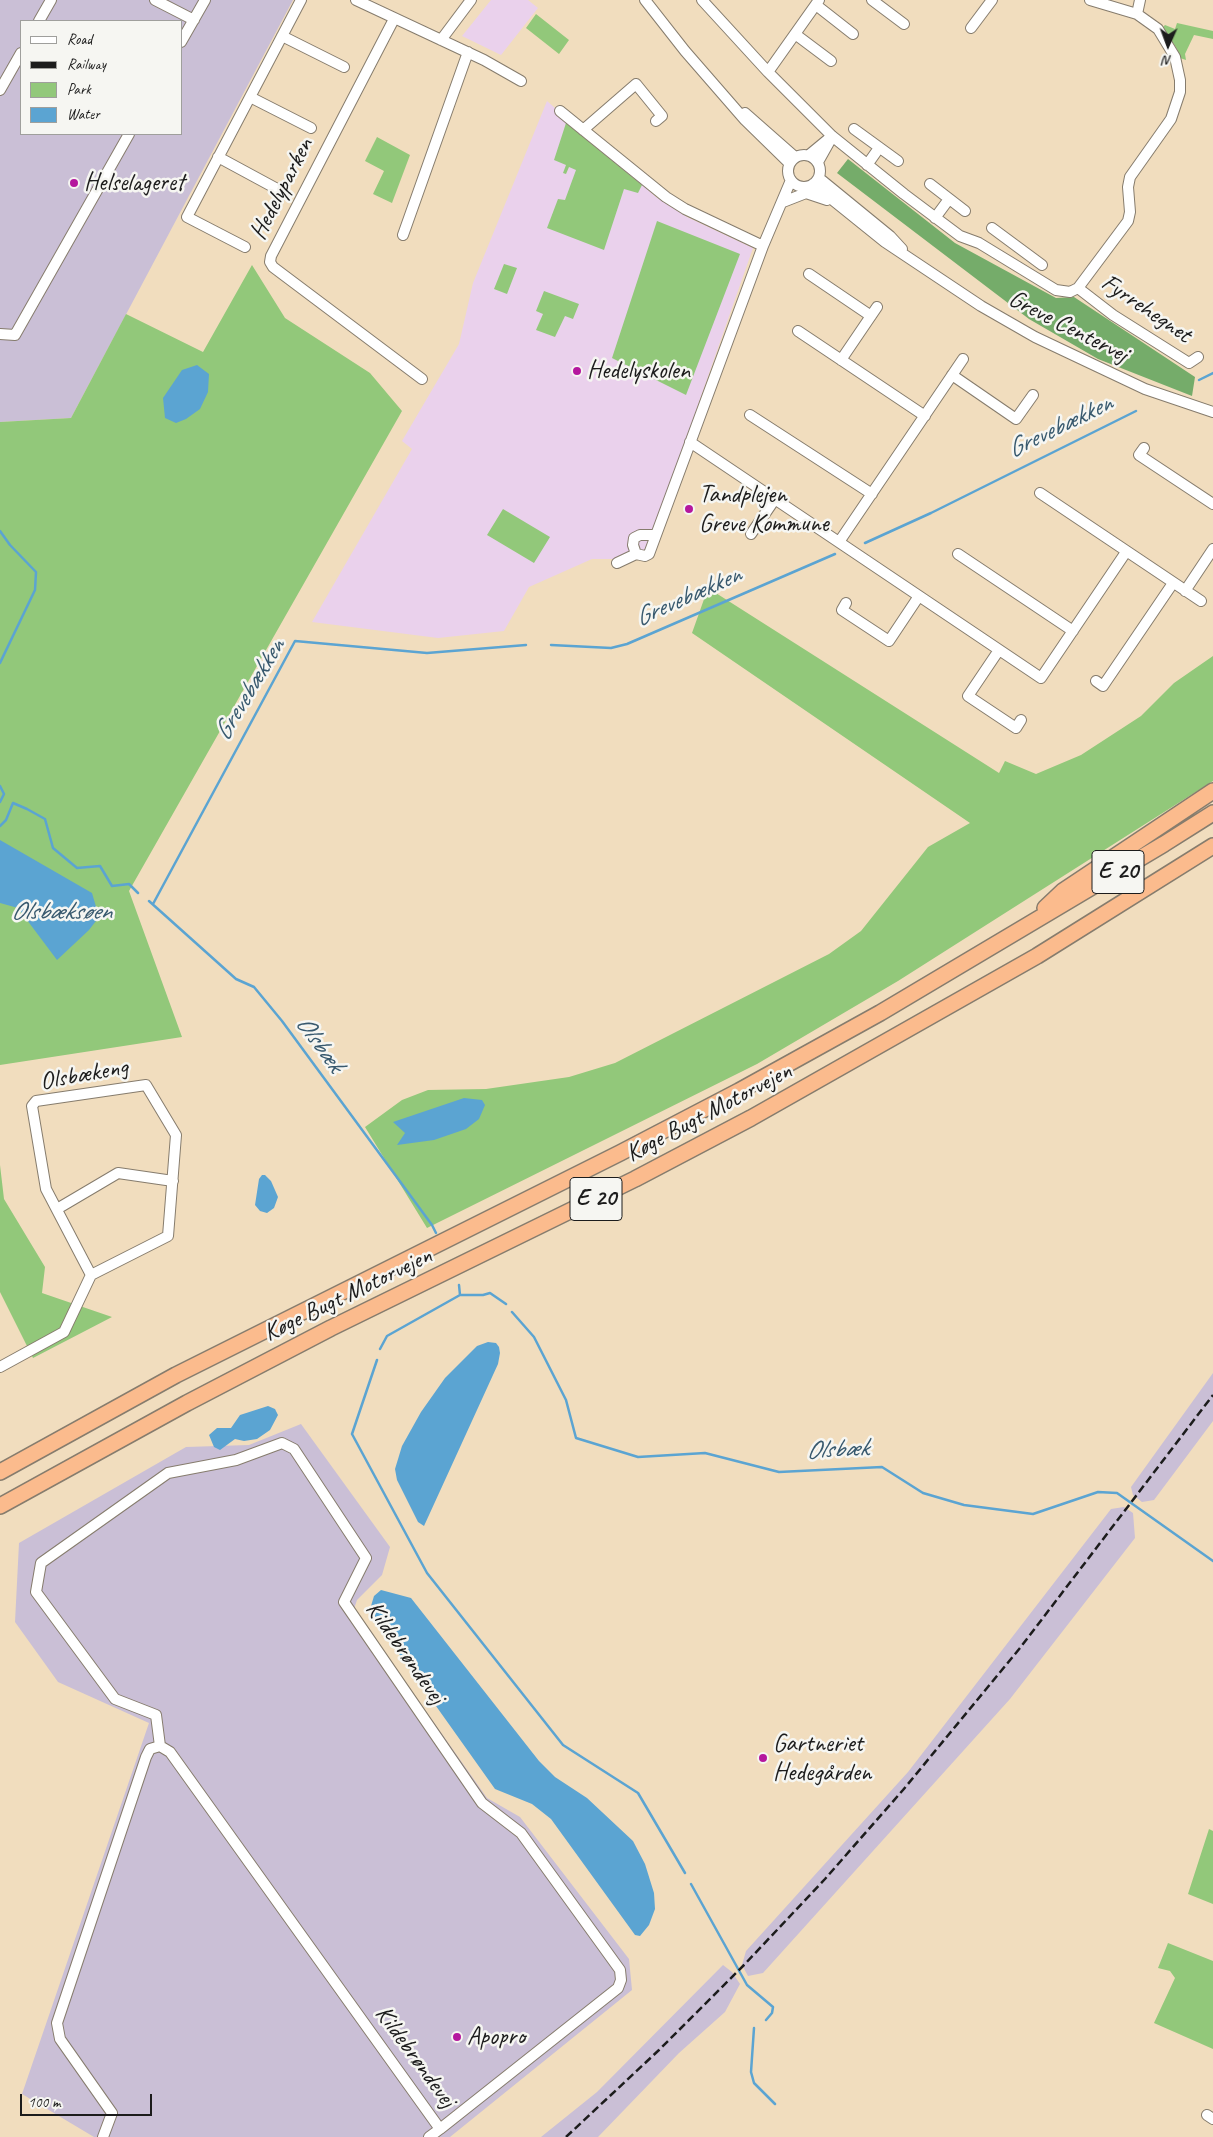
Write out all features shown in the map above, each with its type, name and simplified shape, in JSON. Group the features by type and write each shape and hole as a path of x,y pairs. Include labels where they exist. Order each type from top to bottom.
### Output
{"highway":[{"path":"1022,929 1063,892 1213,791"},
{"name":"Køge Bugt Motorvejen","path":"0,1472 176,1375 611,1158 739,1091 880,1013 1213,813"},
{"name":"Køge Bugt Motorvejen","path":"0,1506 212,1390 331,1328 635,1180 751,1118 1037,956 1213,846"},
{"path":"1178,868 1213,857"}],"street":[{"path":"40,20 51,0"},
{"path":"155,0 194,20"},
{"path":"182,40 205,0"},
{"path":"245,247 187,217 301,0"},
{"path":"356,0 375,4 394,19 468,52 521,82"},
{"path":"441,40 471,0"},
{"path":"645,0 684,51 730,102 750,116 792,160"},
{"path":"702,0 768,72 832,136 936,218 960,236 979,243 1056,290 1070,292 1078,288"},
{"path":"872,0 904,24"},
{"path":"971,28 992,0"},
{"path":"1090,0 1137,14 1140,0"},
{"path":"768,72 818,2 853,34"},
{"name":"Fyrrehegnet","path":"1137,14 1152,23 1164,38 1178,68 1179,100 1164,131 1130,177 1128,187 1130,212 1128,221 1078,288 1113,315 1189,363 1198,357"},
{"name":"Hedelyparken","path":"394,19 271,256 270,262 273,267 422,379"},
{"path":"795,34 831,61"},
{"path":"282,36 344,68"},
{"path":"403,235 468,52"},
{"path":"0,90 20,55"},
{"path":"583,130 636,84 662,116 656,121"},
{"path":"250,97 311,128"},
{"path":"560,111 666,197 692,213 763,246"},
{"path":"854,129 898,161"},
{"path":"0,334 15,336 128,135"},
{"path":"792,160 809,155 832,136"},
{"path":"818,162 832,136"},
{"path":"867,165 879,148"},
{"path":"792,160 788,174 794,183 805,187 816,181 820,169 818,162 809,155"},
{"path":"218,158 279,190"},
{"name":"Greve Centervej","path":"816,181 838,204 885,242 981,306 1067,353 1146,389 1213,412"},
{"name":"Greve Centervej","path":"816,181 890,236 913,260"},
{"path":"617,563 636,554 645,556 649,554 763,246 794,183"},
{"path":"930,184 966,210"},
{"path":"783,202 806,193 838,204"},
{"path":"936,218 949,199"},
{"path":"992,228 1042,265"},
{"path":"1012,264 1022,250"},
{"path":"809,274 871,316"},
{"path":"841,360 877,307"},
{"path":"798,331 925,416"},
{"path":"840,542 963,359"},
{"path":"952,375 1016,419 1033,395"},
{"path":"750,414 872,494"},
{"path":"690,442 1041,678 1126,552"},
{"path":"1144,448 1139,455 1213,504"},
{"path":"1040,493 1201,602"},
{"path":"751,534 775,499"},
{"path":"636,554 633,545 634,538 640,535 656,535"},
{"path":"1185,591 1213,549"},
{"path":"958,554 1073,631"},
{"path":"1096,681 1103,686 1173,583"},
{"path":"846,603 842,610 889,642 919,596"},
{"path":"1000,650 968,696 1016,728 1021,720"},
{"name":"Olsbækeng","path":"146,1085 176,1135 174,1181 168,1236 90,1275 46,1189 32,1106 36,1101 146,1085"},
{"path":"57,1209 118,1174 174,1181"},
{"path":"0,1367 64,1332 90,1275"},
{"name":"Kildebrøndevej","path":"429,2137 440,2129 618,1988 621,1980 620,1970 521,1833 482,1802 344,1602 366,1558 294,1449 282,1443 236,1460 168,1473 42,1562 36,1592 115,1699 156,1715 160,1746 170,1752 440,2129"},
{"path":"103,2137 112,2114 60,2039 57,2023 146,1757 150,1749 160,1746"}],"shaded area":[{"path":"0,0 293,0 71,418 0,422"},
{"path":"491,0 528,0 538,8 501,55 462,36"},
{"name":"Hedelyskolen","path":"547,101 656,197 687,217 753,248 644,559 592,559 529,587 504,631 438,638 312,622 412,449 402,441 459,344 473,283"},
{"path":"1213,1373 1213,1421 1154,1500 1142,1502 1133,1495 1131,1487"},
{"path":"301,1424 390,1547 382,1575 357,1600 354,1609 487,1798 520,1817 629,1959 632,1990 450,2137 94,2137 22,2094 149,1723 58,1682 15,1622 19,1543 186,1447 249,1445"},
{"path":"1124,1507 1133,1513 1135,1538 1010,1699 763,1973 748,1976 742,1965 746,1951 908,1772 1111,1509"},
{"path":"723,1965 732,1972 740,1984 725,2012 679,2053 598,2137 541,2137 597,2092"}],"green space":[{"path":"536,14 569,40 559,54 526,28"},
{"path":"1177,23 1213,31 1213,39 1194,35 1185,54 1186,60 1180,58 1177,49 1163,27 1165,25 1175,29"},
{"path":"566,123 642,185 638,193 624,189 604,250 547,228 558,199 565,200 576,170 569,167 566,174 563,173 566,165 554,160"},
{"path":"377,137 410,155 392,203 373,194 384,171 365,161"},
{"path":"848,159 955,243 1056,298 1074,297 1195,377 1192,396 1098,359 1029,319 837,173"},
{"path":"657,221 740,254 686,395 612,358"},
{"path":"504,264 517,268 507,294 494,289"},
{"path":"252,265 285,318 370,373 402,411 129,891 182,1037 0,1065 0,422 71,418 126,314 203,352"},
{"path":"544,291 579,304 573,319 565,316 555,337 536,330 543,314 536,311"},
{"path":"503,509 550,537 534,563 487,535"},
{"path":"708,588 999,773 1005,761 1036,774 1081,755 1141,716 1174,683 1213,656 1213,781 898,981 757,1064 427,1228 365,1127 402,1100 428,1090 486,1089 569,1077 615,1063 829,954 861,931 928,847 970,823 692,633"},
{"path":"0,1165 4,1199 45,1267 42,1293 112,1317 33,1358 0,1292"},
{"path":"1209,1829 1213,1831 1213,1904 1188,1894"},
{"path":"1168,1943 1213,1961 1213,2049 1154,2023 1175,1978 1170,1971 1158,1968"}],"water":[{"path":"197,365 209,374 208,392 200,409 186,419 176,423 165,418 163,398 182,370"},
{"name":"Olsbæksøen","path":"0,840 92,893 99,917 89,930 57,960 18,908 0,903"},
{"path":"464,1098 482,1100 485,1105 479,1119 466,1129 434,1140 397,1145 405,1133 393,1122"},
{"path":"262,1175 265,1175 271,1181 278,1197 274,1208 267,1213 260,1211 255,1205 259,1179"},
{"path":"488,1342 496,1343 499,1347 498,1364 424,1526 418,1522 397,1480 395,1469 402,1446 421,1412 445,1378 477,1346"},
{"path":"268,1406 275,1409 278,1415 270,1430 257,1439 244,1441 235,1439 220,1450 214,1447 209,1435 217,1428 231,1428 240,1415"},
{"path":"381,1590 411,1598 539,1761 555,1777 587,1798 633,1841 645,1864 654,1893 655,1909 649,1925 640,1936 635,1935 551,1819 532,1804 495,1789 377,1623 371,1606 374,1596"}],"waterway":[{"name":"Grevebækken","path":"1199,380 1213,373"},
{"name":"Grevebækken","path":"865,543 931,513 1136,411"},
{"name":"Olsbæk","path":"0,531 10,545 36,572 35,590 0,663"},
{"name":"Grevebækken","path":"551,645 611,648 627,644 835,554"},
{"name":"Grevebækken","path":"153,904 295,641 427,653 526,645"},
{"name":"Olsbæk","path":"0,786 4,794 0,802"},
{"name":"Olsbæk","path":"0,826 6,820 13,803 27,809 45,819 53,848 77,868 100,866 112,886 129,884 138,893"},
{"name":"Olsbæk","path":"149,901 236,979 254,987 282,1021 436,1233"},
{"name":"Olsbæk","path":"459,1285 460,1295 483,1295 490,1293 506,1304"},
{"path":"380,1349 387,1336 460,1295"},
{"name":"Olsbæk","path":"512,1312 534,1337 566,1400 576,1438 638,1457 705,1453 779,1472 882,1467 923,1493 964,1505 1033,1514 1098,1492 1117,1493 1213,1561"},
{"path":"377,1360 352,1434 427,1573 563,1745 638,1793 685,1873"},
{"path":"691,1884 747,1985 773,2007 772,2013 766,2020"},
{"path":"754,2028 751,2072 754,2083 775,2104"}],"railway":[{"path":"566,2137 659,2050 744,1965 825,1879 903,1790 1020,1648 1213,1395"}],"place":[{"name":"Helselageret","path":"74,183"},
{"name":"Hedelyskolen","path":"577,371"},
{"name":"Tandplejen Greve Kommune","path":"689,509"},
{"name":"Gartneriet Hedegården","path":"763,1758"},
{"name":"Apopro","path":"457,2037"}]}
